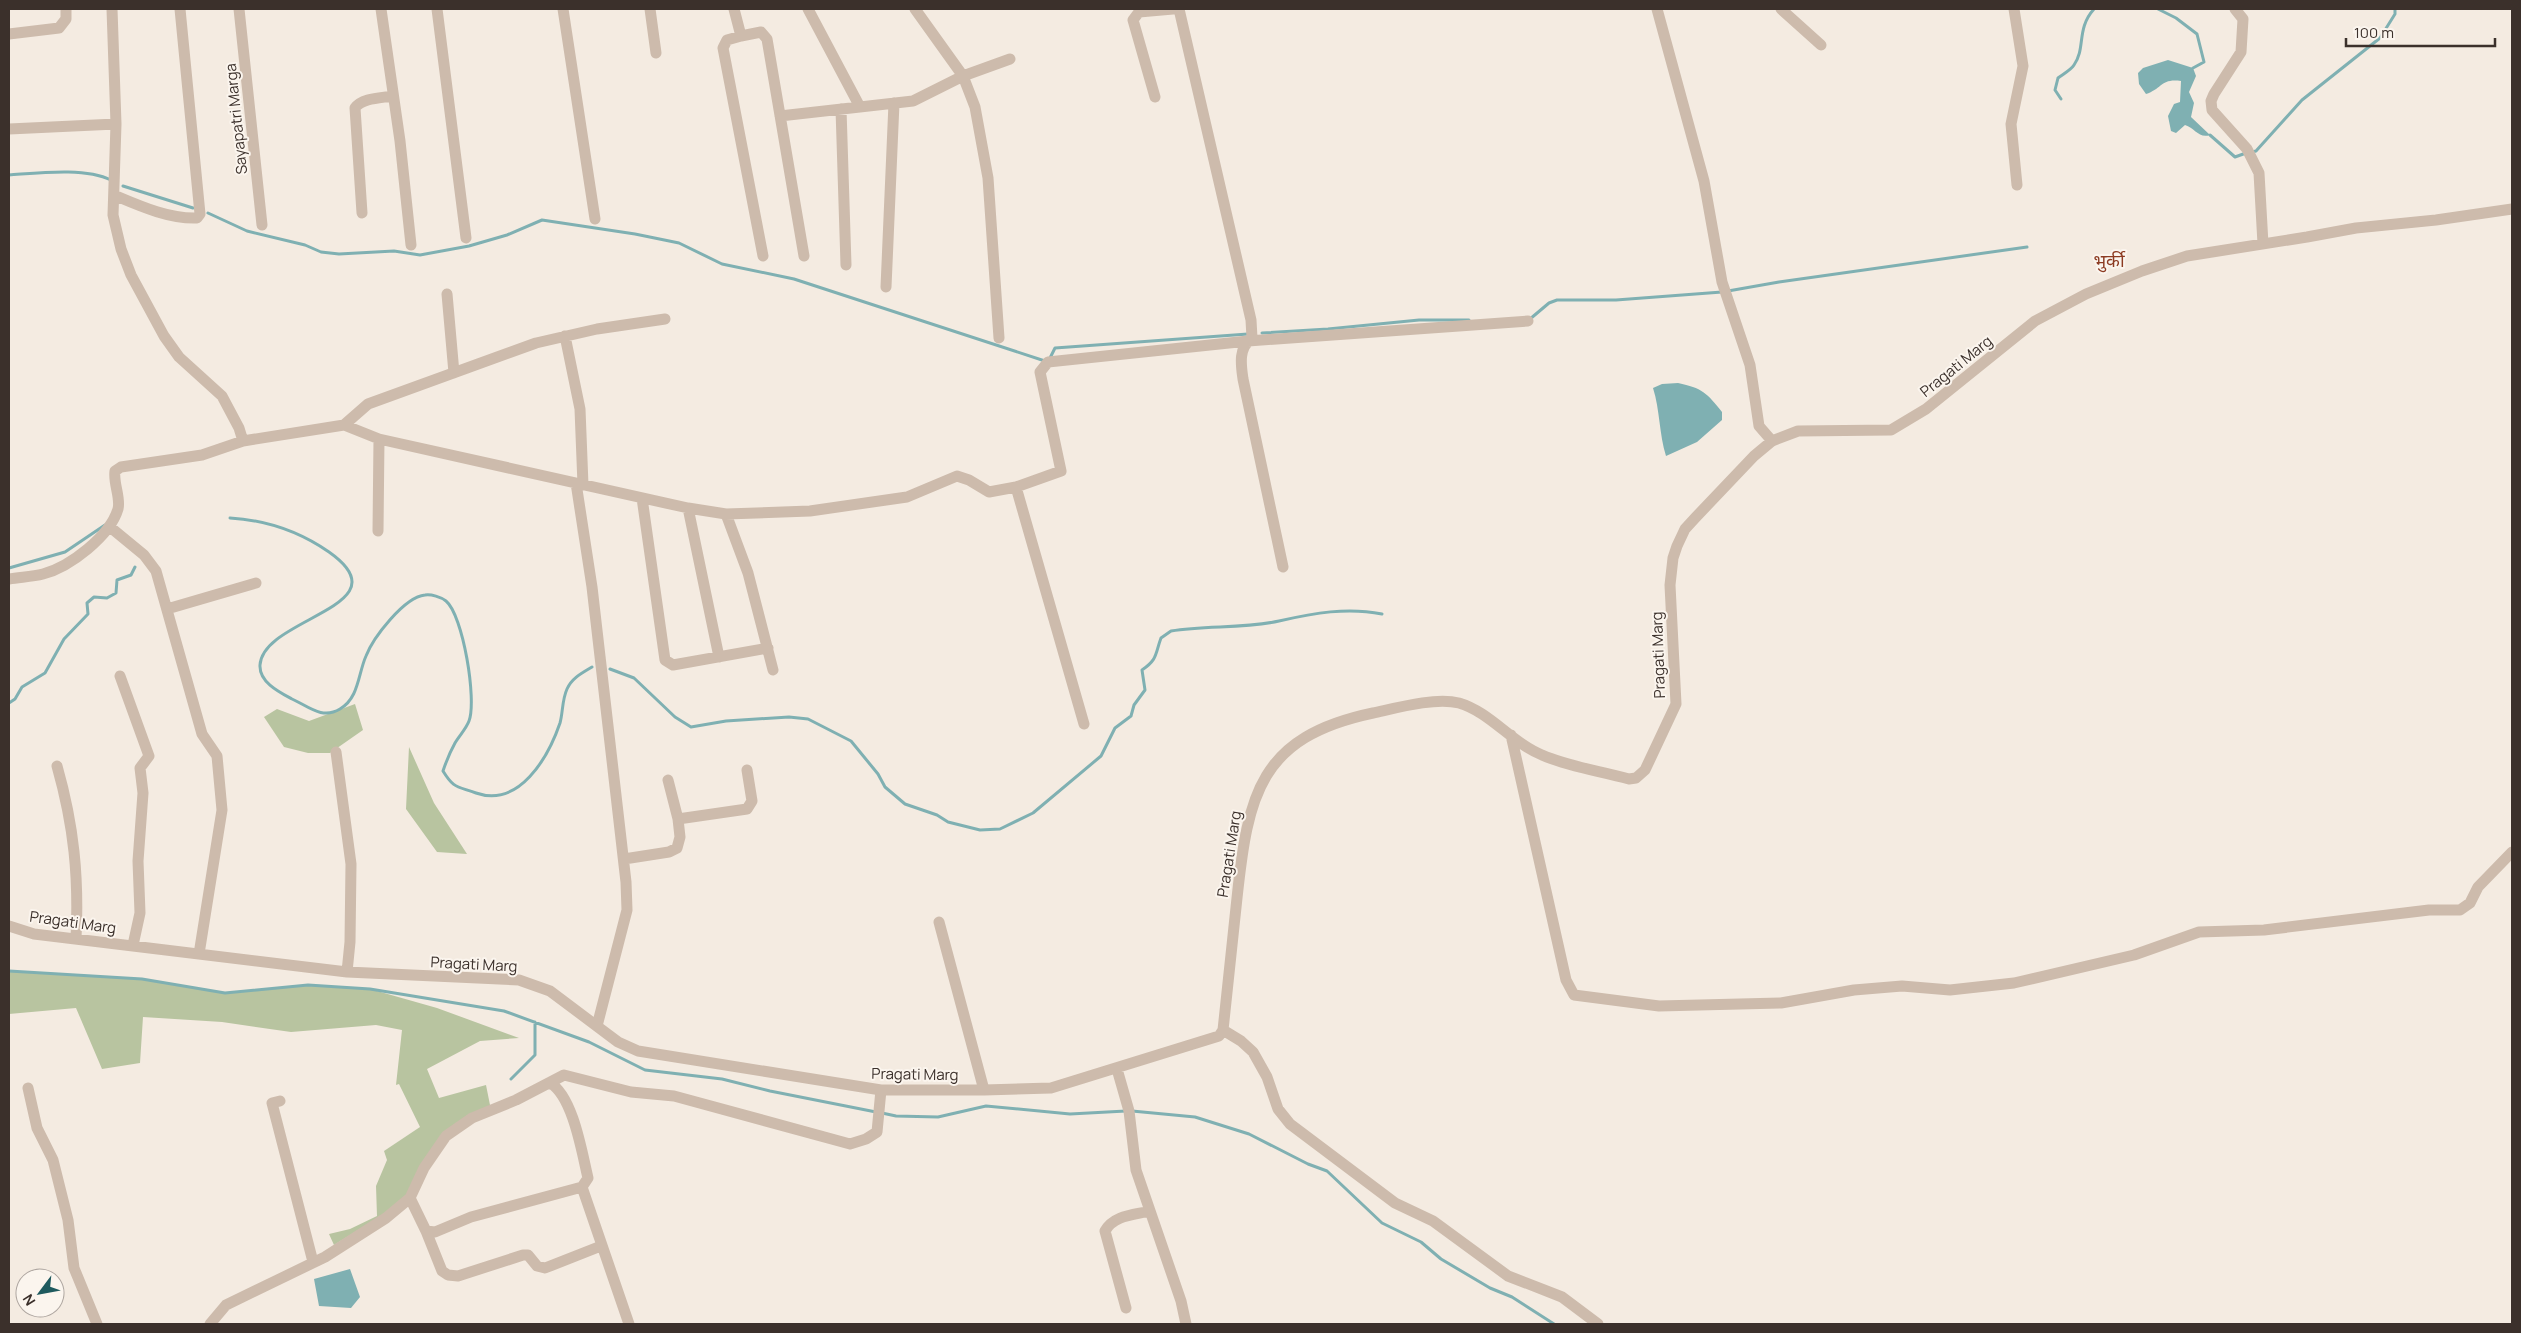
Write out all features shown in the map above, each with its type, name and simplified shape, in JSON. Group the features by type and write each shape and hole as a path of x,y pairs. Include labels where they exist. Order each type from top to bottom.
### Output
{"street":[{"path":"9,34 59,28 66,19 66,9"},
{"path":"112,9 116,124 113,215 121,249 131,275 164,336 179,357 222,396 239,428 243,441"},
{"path":"114,195 152,210 188,218 197,218 200,214 180,9"},
{"name":"Sayapatri Marga","path":"239,9 262,225"},
{"path":"381,9 411,245"},
{"path":"437,9 466,238"},
{"path":"563,9 595,219"},
{"path":"650,9 656,53"},
{"path":"734,9 741,36"},
{"path":"808,9 860,107"},
{"path":"914,9 963,76 975,107 988,178 999,338"},
{"path":"1155,97 1133,20 1139,12 1173,9"},
{"path":"1179,9 1251,320 1252,338 1248,341 1240,357 1283,568"},
{"path":"1657,9 1704,182 1722,282 1750,364 1759,426 1772,441"},
{"path":"1781,9 1821,45"},
{"path":"2014,9 2023,66 2011,124 2017,185"},
{"path":"2235,9 2243,19 2241,52 2214,94 2211,100 2212,110 2250,154 2259,172 2264,244"},
{"path":"763,256 723,48 727,40 761,32 767,39 804,256"},
{"path":"780,116 913,100 963,76 1010,59"},
{"path":"362,213 355,108 358,104 392,96"},
{"path":"886,287 894,103"},
{"path":"841,109 846,265"},
{"path":"9,129 116,124"},
{"name":"Pragati Marg","path":"9,926 34,934 346,972 519,980 550,991 618,1042 638,1051 881,1090 1051,1088 1217,1038 1223,1030 1243,845 1253,800 1264,778 1282,755 1320,730 1352,718 1410,705 1450,701 1461,704 1542,756 1629,779 1636,778 1645,770 1676,704 1670,585 1672,558 1685,529 1754,456 1772,441 1798,431 1891,430 1926,409 2035,321 2086,294 2142,271 2187,256 2356,228 2436,220 2512,209"},
{"path":"447,294 454,373"},
{"path":"344,425 368,404 536,344 624,324 665,319"},
{"path":"9,579 45,574 89,548 110,527 118,508 114,479 115,471 121,467 202,455 243,441 344,425 379,439 688,508 726,514 810,511 907,497 956,476 969,480 989,492 1016,487 1061,471 1040,372 1048,362 1248,341 1528,321"},
{"path":"565,336 580,409 580,484 620,841 624,859 627,910 597,1026"},
{"path":"378,531 379,439"},
{"path":"1016,487 1084,724"},
{"path":"642,498 665,660 673,665 768,648"},
{"path":"688,508 719,657"},
{"path":"726,514 748,573 773,670"},
{"path":"110,527 152,563 204,739 217,756 222,810 200,954"},
{"path":"167,609 256,583"},
{"path":"120,676 149,756 140,768 142,793 140,857 138,861 140,913 133,945"},
{"path":"1512,735 1566,980 1574,995 1659,1006 1781,1003 1854,990 1902,986 1950,990 2005,984 2134,955 2199,932 2264,930 2429,910 2460,910 2470,903 2478,887 2512,852"},
{"path":"336,752 352,864 350,942 346,972"},
{"path":"57,766 68,808 76,851 78,896 76,939"},
{"path":"678,820 746,809 752,801 747,770"},
{"path":"624,859 669,852 677,848 680,837 678,820 668,780"},
{"path":"938,922 984,1090"},
{"path":"1223,1030 1241,1041 1253,1052 1266,1077 1278,1109 1290,1124 1395,1203 1433,1221 1508,1276 1562,1297 1598,1324"},
{"path":"1117,1069 1129,1111 1136,1170 1181,1301 1186,1324"},
{"path":"210,1324 226,1305 314,1262 379,1224 410,1198 424,1168 446,1136 472,1118 564,1075 631,1092 674,1096 850,1144 866,1139 877,1132 881,1090"},
{"path":"426,1231 434,1232 471,1217 582,1187 588,1178 567,1103 556,1086 550,1083"},
{"path":"28,1088 37,1128 53,1160 68,1220 74,1268 97,1324"},
{"path":"280,1101 272,1103 314,1262"},
{"path":"582,1187 629,1324"},
{"path":"410,1198 442,1271 453,1276 523,1255 528,1255 537,1266 545,1268 602,1246"},
{"path":"1126,1308 1105,1231 1109,1223 1118,1218 1150,1211"}],"green space":[{"path":"355,704 363,730 330,753 308,753 284,747 264,717 277,709 309,721"},
{"path":"409,747 434,803 467,854 437,852 406,809"},
{"path":"9,971 142,979 225,993 308,985 370,989 437,1008 519,1038 480,1041 427,1069 439,1098 486,1085 491,1110 446,1136 410,1198 334,1245 329,1234 350,1229 377,1216 376,1186 387,1160 384,1151 420,1127 399,1084 396,1085 402,1030 376,1025 291,1032 222,1022 143,1017 140,1063 102,1069 76,1008 9,1014"}],"water":[{"path":"2168,60 2193,68 2196,76 2189,92 2194,103 2191,117 2210,135 2203,136 2185,125 2176,133 2171,131 2168,116 2174,104 2180,102 2181,81 2165,82 2146,94 2139,84 2138,73 2143,68"},
{"path":"1678,383 1699,389 1708,396 1722,412 1722,420 1697,442 1666,456 1653,388 1662,384"},
{"path":"350,1269 360,1297 351,1308 319,1306 314,1279"}],"waterway":[{"path":"2061,99 2055,90 2058,78 2071,69 2078,59 2085,24 2088,16 2094,9"},
{"path":"2158,9 2176,18 2197,34 2204,62 2193,68"},
{"path":"2252,152 2256,151 2302,100 2380,38 2395,14 2395,9"},
{"path":"2210,135 2235,157 2246,153"},
{"path":"9,175 75,172 88,173 111,180"},
{"path":"123,186 193,208"},
{"path":"208,213 247,231 305,245 321,252 339,254 394,251 420,255 469,246 507,235 542,220 635,234 679,243 722,264 794,279 1048,362 1055,348 1248,334"},
{"path":"1728,291 2027,247"},
{"path":"1530,319 1549,303 1557,300 1616,300 1722,292"},
{"path":"1262,333 1419,320 1469,320"},
{"path":"230,518 269,524 294,533 329,552 349,571 352,586 342,599 283,635 267,649 260,665 263,676 271,686 315,711 321,713 333,712 340,709 351,699 370,648 382,629 399,610 417,597 425,595 433,595 446,601 458,623 470,677 471,710 469,721 453,746 443,771 450,781 460,788 491,796 506,793 518,787 530,777 555,737 560,723 564,697 569,685 578,676 592,667"},
{"path":"9,568 65,552 105,525"},
{"path":"9,703 15,699 22,687 45,673 64,639 88,614 87,603 94,597 107,598 116,593 117,580 131,575 135,567"},
{"path":"610,669 634,678 675,717 691,727 726,721 789,717 808,719 851,741 878,774 885,787 905,804 937,815 948,822 980,830 1000,829 1033,813 1101,756 1115,728 1131,716 1134,705 1145,690 1142,670 1153,659 1161,638 1171,631 1266,623 1330,612 1356,611 1382,614"},
{"path":"9,971 142,979 225,993 308,985 370,989 504,1011 589,1042 645,1070 722,1079 770,1091 876,1112"},
{"path":"511,1079 535,1055 535,1022"},
{"path":"882,1113 896,1116 938,1117 986,1106 1070,1114 1126,1111"},
{"path":"1132,1111 1195,1117 1249,1134 1308,1164 1327,1171 1382,1223 1421,1242 1441,1259 1490,1288 1512,1297 1554,1324"}],"district":[{"name":"भुर्की","path":"2109,260"}]}
